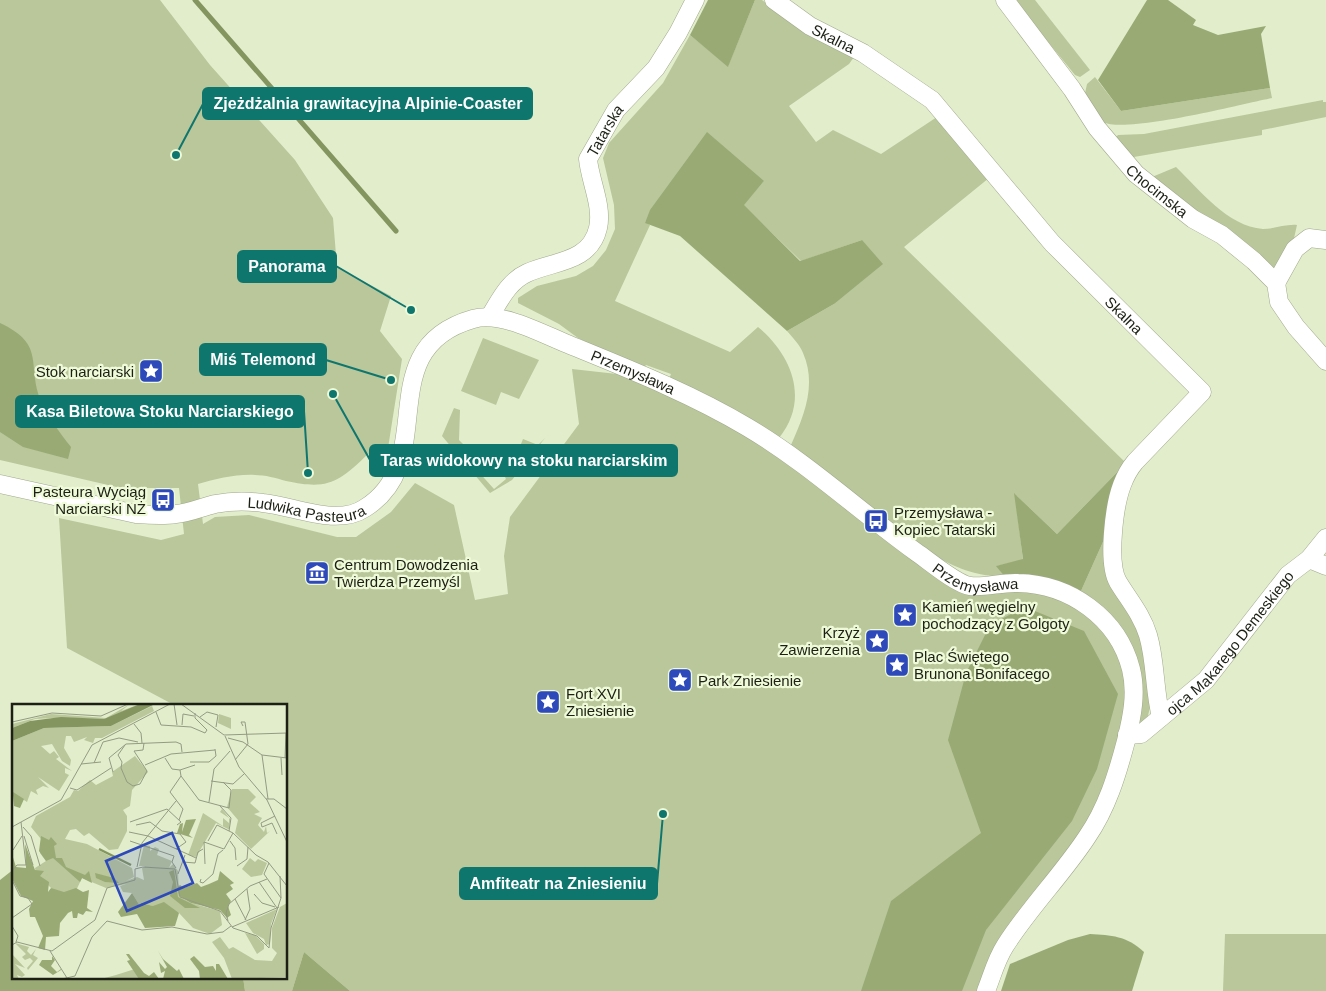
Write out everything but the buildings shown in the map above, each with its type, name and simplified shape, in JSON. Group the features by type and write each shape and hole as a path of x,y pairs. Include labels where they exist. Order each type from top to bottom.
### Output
{"street":[{"name":"Tatarska","path":"490,316 509,286 515,281 527,273 572,260 592,243 598,228 599,210 589,170 588,159 590,153 616,110 656,68 678,33 695,0"},
{"name":"Skalna","path":"774,0 810,26 862,54 932,100 1052,243 1202,392 1134,462 1126,475 1121,488 1111,549 1118,581 1144,622 1149,636 1155,666 1157,702 1161,717"},
{"name":"Chocimska","path":"1005,0 1072,89 1097,128 1136,174 1193,219 1222,235 1276,283"},
{"path":"1326,240 1309,238 1295,249 1276,283 1279,302 1296,326 1326,361"},
{"name":"Ludwika Pasteura","path":"0,484 145,515 179,514 219,503 244,501 338,516 353,515 367,508 388,487 397,470 403,453 415,368 426,346 443,332 472,319 490,316"},
{"name":"Przemysława","path":"490,316 530,328 595,355 711,408 749,428 816,474 914,550 967,586 1019,583 1036,585 1070,596 1093,608 1110,624 1122,644 1130,668 1134,692 1128,735 1114,784 1088,836 1002,951 986,991"},
{"name":"ojca Makarego Demeskiego","path":"1128,735 1141,734 1206,680 1288,575 1309,559 1326,538"},
{"path":"1309,559 1326,566"}],"green space":[{"name":"Park Zniesienie","path":"0,0 160,0 210,65 295,160 333,218 337,267 391,296 380,331 402,359 388,448 376,462 368,454 340,478 322,484 300,484 267,476 241,475 198,484 203,524 215,517 249,515 337,537 356,537 391,512 415,483 454,505 475,600 508,594 504,556 510,517 579,424 572,369 644,377 711,408 967,586 1019,583 1093,608 1130,668 1114,784 1018,926 986,991 350,991 304,952 292,991 245,991 243,978 288,978 288,704 172,704 67,648 59,518 161,540 184,534 179,488 121,488 0,460"},
{"path":"708,0 755,0 728,67 690,35"},
{"path":"755,0 762,0 808,35 854,57 849,64 789,106 816,142 833,130 881,154 937,117 989,178 904,247 1126,463 1057,534 1015,494 1023,560 997,566 1005,577 983,575 966,570 930,553 791,445 807,400 809,377 802,350 787,331 834,304 862,240 801,261 743,205 764,181 645,222 650,225 615,301 730,352 758,327 780,351 788,364 793,379 794,409 779,438 737,411 669,379 671,374 646,365 643,369 578,338 559,324 518,303 518,298 537,286 576,276 593,266 606,250 615,229 614,205 603,158 609,143 663,83 690,35 728,66"},
{"path":"1014,0 1035,0 1090,70 1080,77 1075,75"},
{"path":"1147,0 1168,0 1196,20 1193,25 1218,35 1266,26 1261,34 1270,88 1121,111 1098,80"},
{"path":"1095,77 1121,111 1270,88 1272,98 1185,117 1116,125 1100,120 1084,98 1087,84"},
{"path":"1323,100 1323,102 1326,102 1326,117 1262,130 1262,135 1128,158 1114,139 1118,135 1144,134"},
{"path":"707,132 764,181 744,205 800,261 862,240 883,264 834,304 787,331 680,236 645,223 650,210"},
{"path":"1176,167 1215,206 1238,221 1263,229 1297,225 1292,247 1274,271 1152,177"},
{"path":"0,323 15,331 30,348 41,401 71,447 68,459 23,447 0,432"},
{"path":"483,338 539,360 519,399 501,392 496,405 461,391"},
{"path":"454,408 460,410 459,440 482,463 476,469 494,489 506,479 504,475 524,451 519,449 523,439 538,445 545,438 512,480 490,493 442,436"},
{"path":"1126,463 1111,524 1081,591 1043,577 1005,577 996,566 1023,559 1014,493 1057,534"},
{"path":"1111,524 1106,555 1147,647 1151,703 1146,724 1139,723 1141,707 1140,685 1130,650 1121,630 1102,606 1081,591"},
{"path":"1025,607 1084,631 1118,694 1097,769 1072,821 986,930 962,991 861,991 891,901 981,833 948,740 966,673 990,625"},
{"path":"12,871 12,978 243,978 245,991 0,991 0,880"},
{"path":"1090,934 1118,937 1144,952 1132,991 1001,991 1010,964 1068,940"},
{"path":"1225,934 1326,934 1326,991 1223,991"},
{"path":"304,952 350,991 292,991"}],"waterway":[{"path":"195,0 396,231"}],"place":[{"name":"Zjeżdżalnia grawitacyjna Alpinie-Coaster","path":"176,155"},
{"name":"Panorama","path":"411,310"},
{"name":"Stok narciarski","path":"151,371"},
{"name":"Miś Telemond","path":"391,380"},
{"name":"Taras widokowy na stoku narciarskim","path":"333,394"},
{"name":"Kasa Biletowa Stoku Narciarskiego","path":"308,473"},
{"name":"Pasteura Wyciąg Narciarski NŻ","path":"163,500"},
{"name":"Przemysława - Kopiec Tatarski","path":"876,521"},
{"name":"Centrum Dowodzenia Twierdza Przemyśl","path":"317,573"},
{"name":"Kamień węgielny pochodzący z Golgoty","path":"905,615"},
{"name":"Krzyż Zawierzenia","path":"877,641"},
{"name":"Plac Świętego Brunona Bonifacego","path":"897,665"},
{"name":"Park Zniesienie","path":"680,680"},
{"name":"Fort XVI Zniesienie","path":"548,702"},
{"name":"Amfiteatr na Zniesieniu","path":"663,814"}]}
